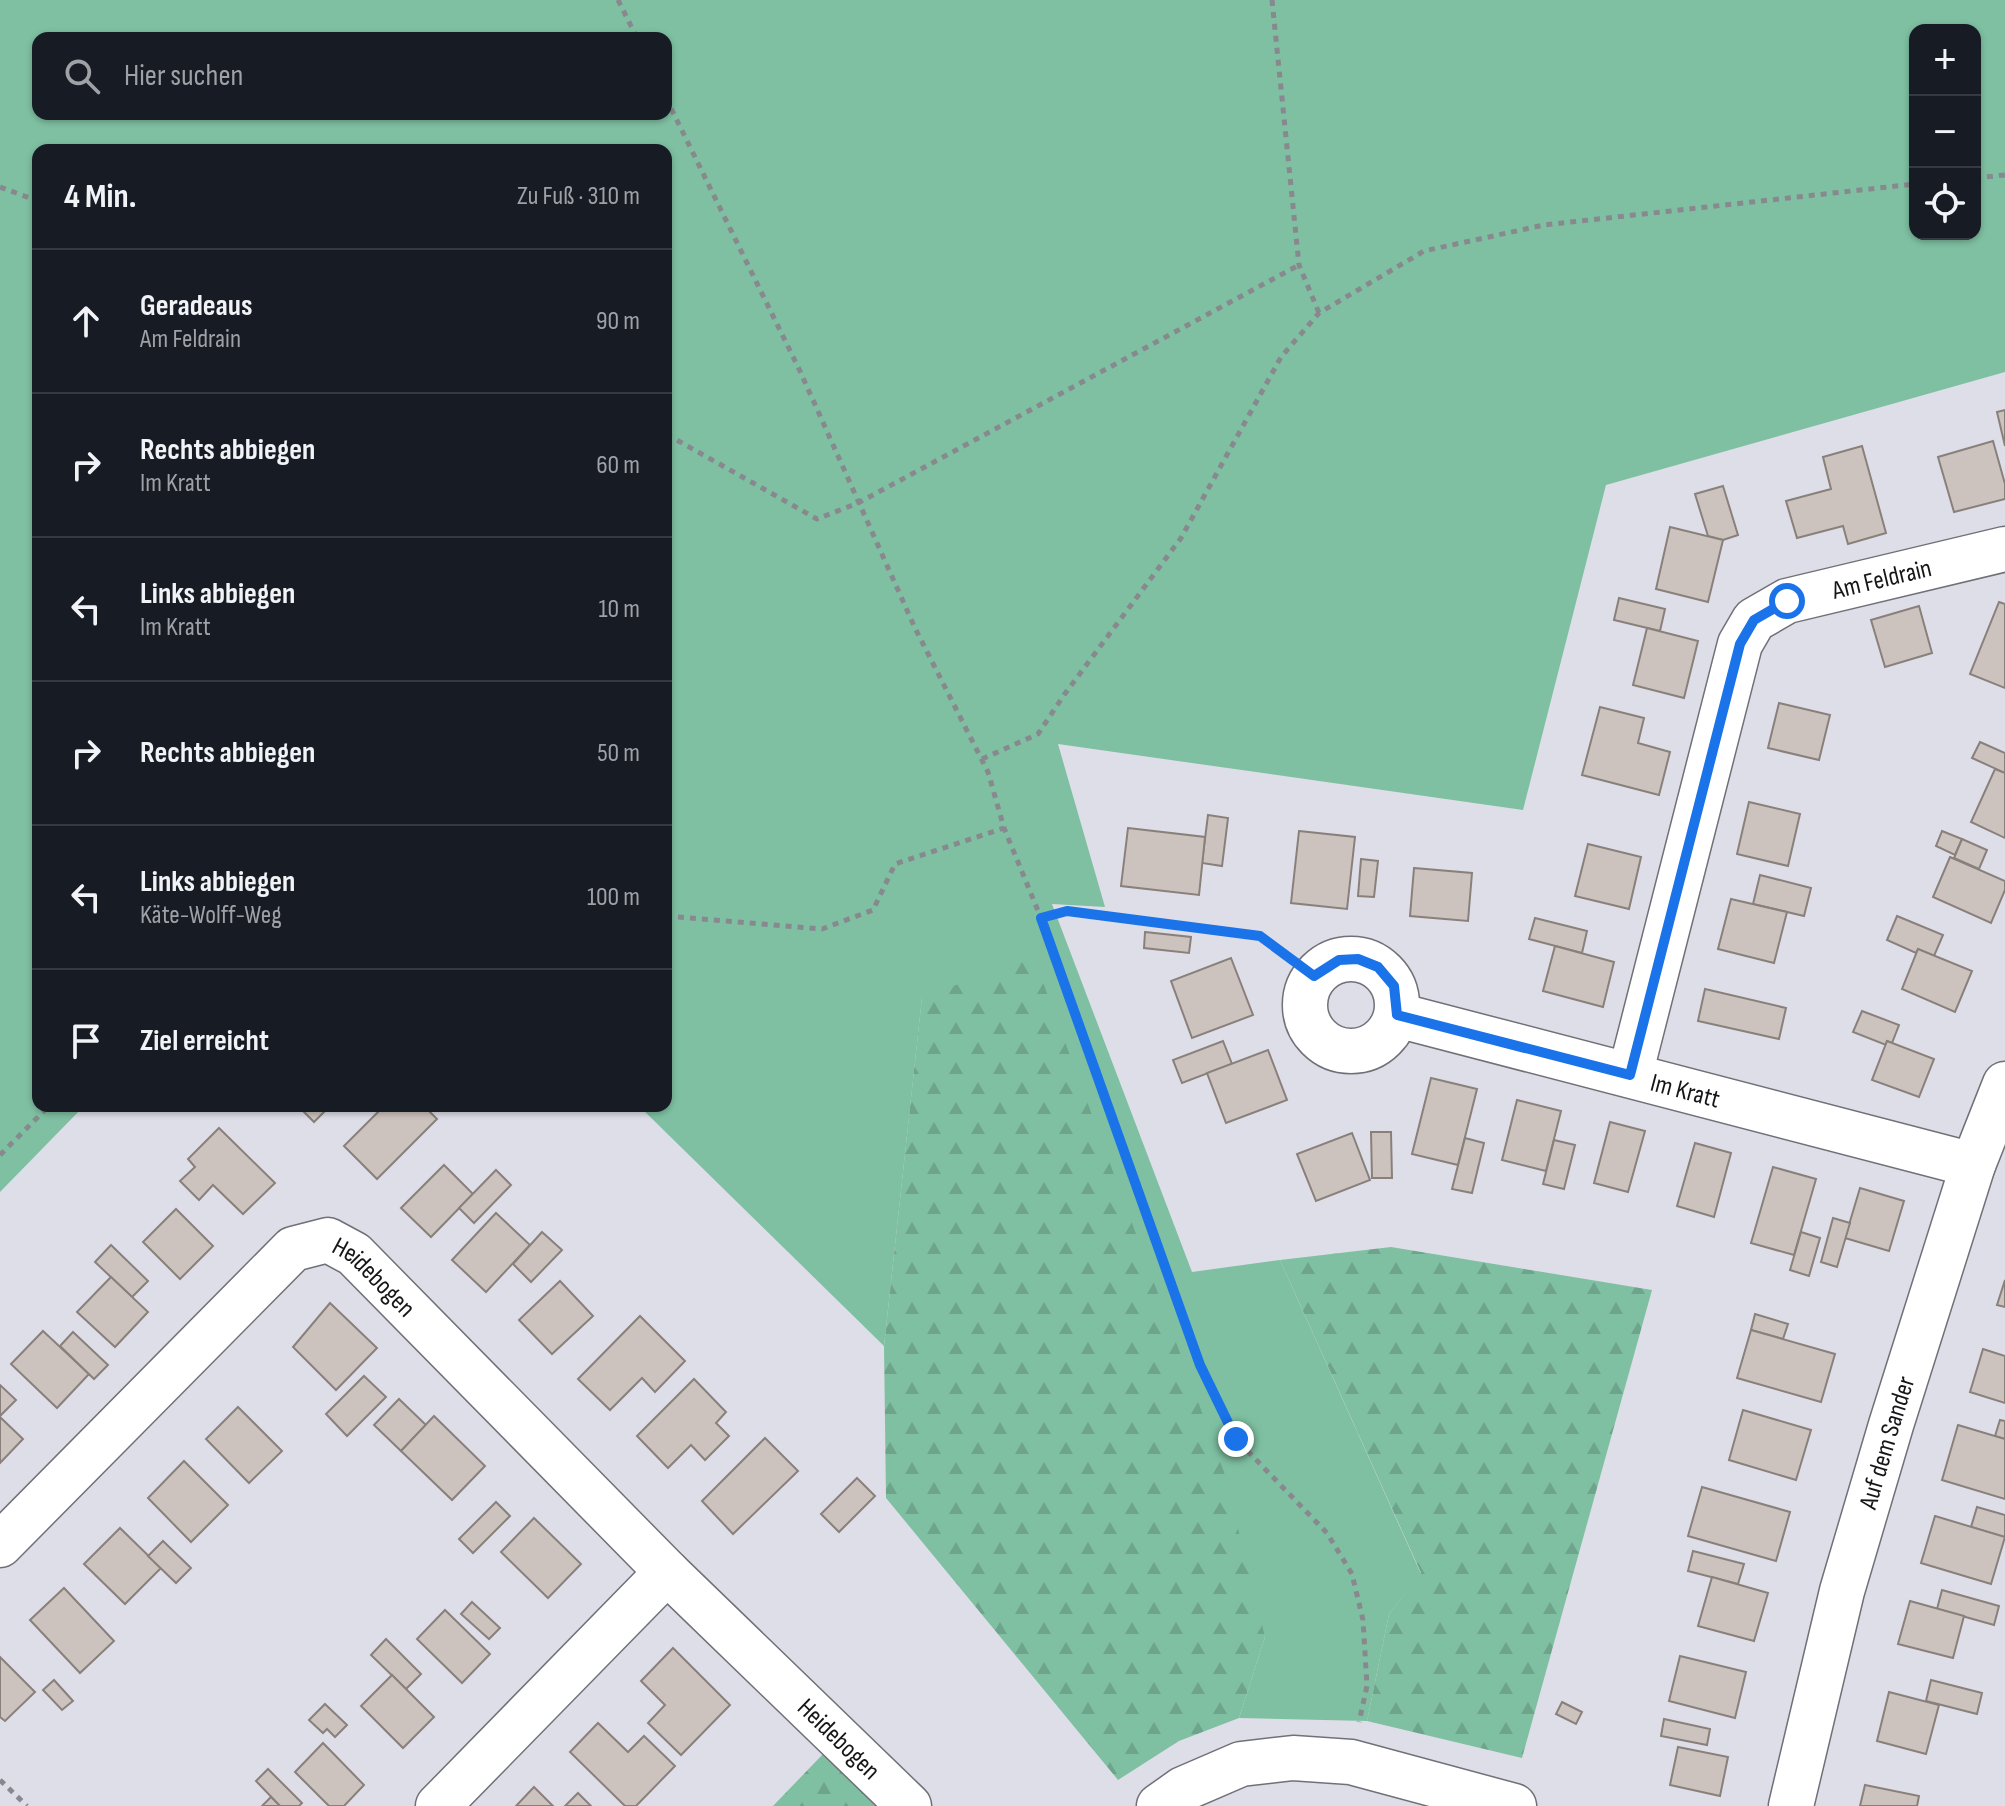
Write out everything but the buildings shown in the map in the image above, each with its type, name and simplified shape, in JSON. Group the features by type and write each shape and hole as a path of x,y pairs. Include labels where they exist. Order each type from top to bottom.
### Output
{"street":[{"name":"Am Feldrain","path":"1630,1075 1740,644 1754,620 1787,601 2005,549"},
{"path":"1358,959 1378,967 1394,986 1397,1015 1388,1035 1375,1046 1350,1053 1322,1043 1307,1022 1305,998 1314,976 1339,960 1358,959"},
{"name":"Im Kratt","path":"1397,1015 1973,1165"},
{"name":"Auf dem Sander","path":"1791,1806 1842,1591 1891,1425 1973,1165 2005,1084"},
{"name":"Heidebogen","path":"0,1545 293,1249 328,1240 354,1254 667,1572 909,1806"},
{"path":"438,1806 667,1572"},
{"path":"1159,1806 1183,1789 1241,1764 1293,1758 1351,1762 1514,1806"}],"path":[{"path":"618,0 634,32"},
{"path":"1272,0 1299,265 1319,313"},
{"path":"672,110 800,371 915,628 988,772 1004,828 1041,918 1200,1365 1236,1439 1327,1533 1352,1574 1363,1620 1367,1686 1351,1762"},
{"path":"1981,177 2005,175"},
{"path":"982,760 1038,734 1181,538 1281,357 1319,313 1424,251 1544,225 1909,185"},
{"path":"0,187 32,199"},
{"path":"672,439 817,519 858,503 1299,265"},
{"path":"672,916 822,929 873,910 895,864 1004,828"},
{"path":"1041,918 1067,911 1260,936 1314,976"},
{"path":"0,1155 43,1112"},
{"path":"0,1780 27,1806"}],"green space":[{"path":"0,0 2005,0 2005,372 1606,485 1523,810 1058,744 1105,907 1052,904 1192,1272 1280,1260 1421,1574 1389,1614 1367,1721 1239,1718 1265,1637 922,998 884,1346 645,1112 672,1112 672,144 32,144 32,1112 78,1112 0,1192"},
{"path":"1034,958 1224,1472 1265,1637 1239,1718 1179,1741 1118,1780 886,1498 884,1346 922,997"},
{"path":"1391,1247 1652,1290 1522,1758 1367,1721 1389,1614 1421,1573 1280,1260"},
{"path":"824,1753 876,1806 773,1806"}],"route":[{"path":"1236,1439 1200,1365 1041,918 1067,911 1260,936 1314,976 1339,960 1358,959 1378,967 1394,986 1397,1015 1630,1075 1740,644 1754,620 1787,601"}]}
